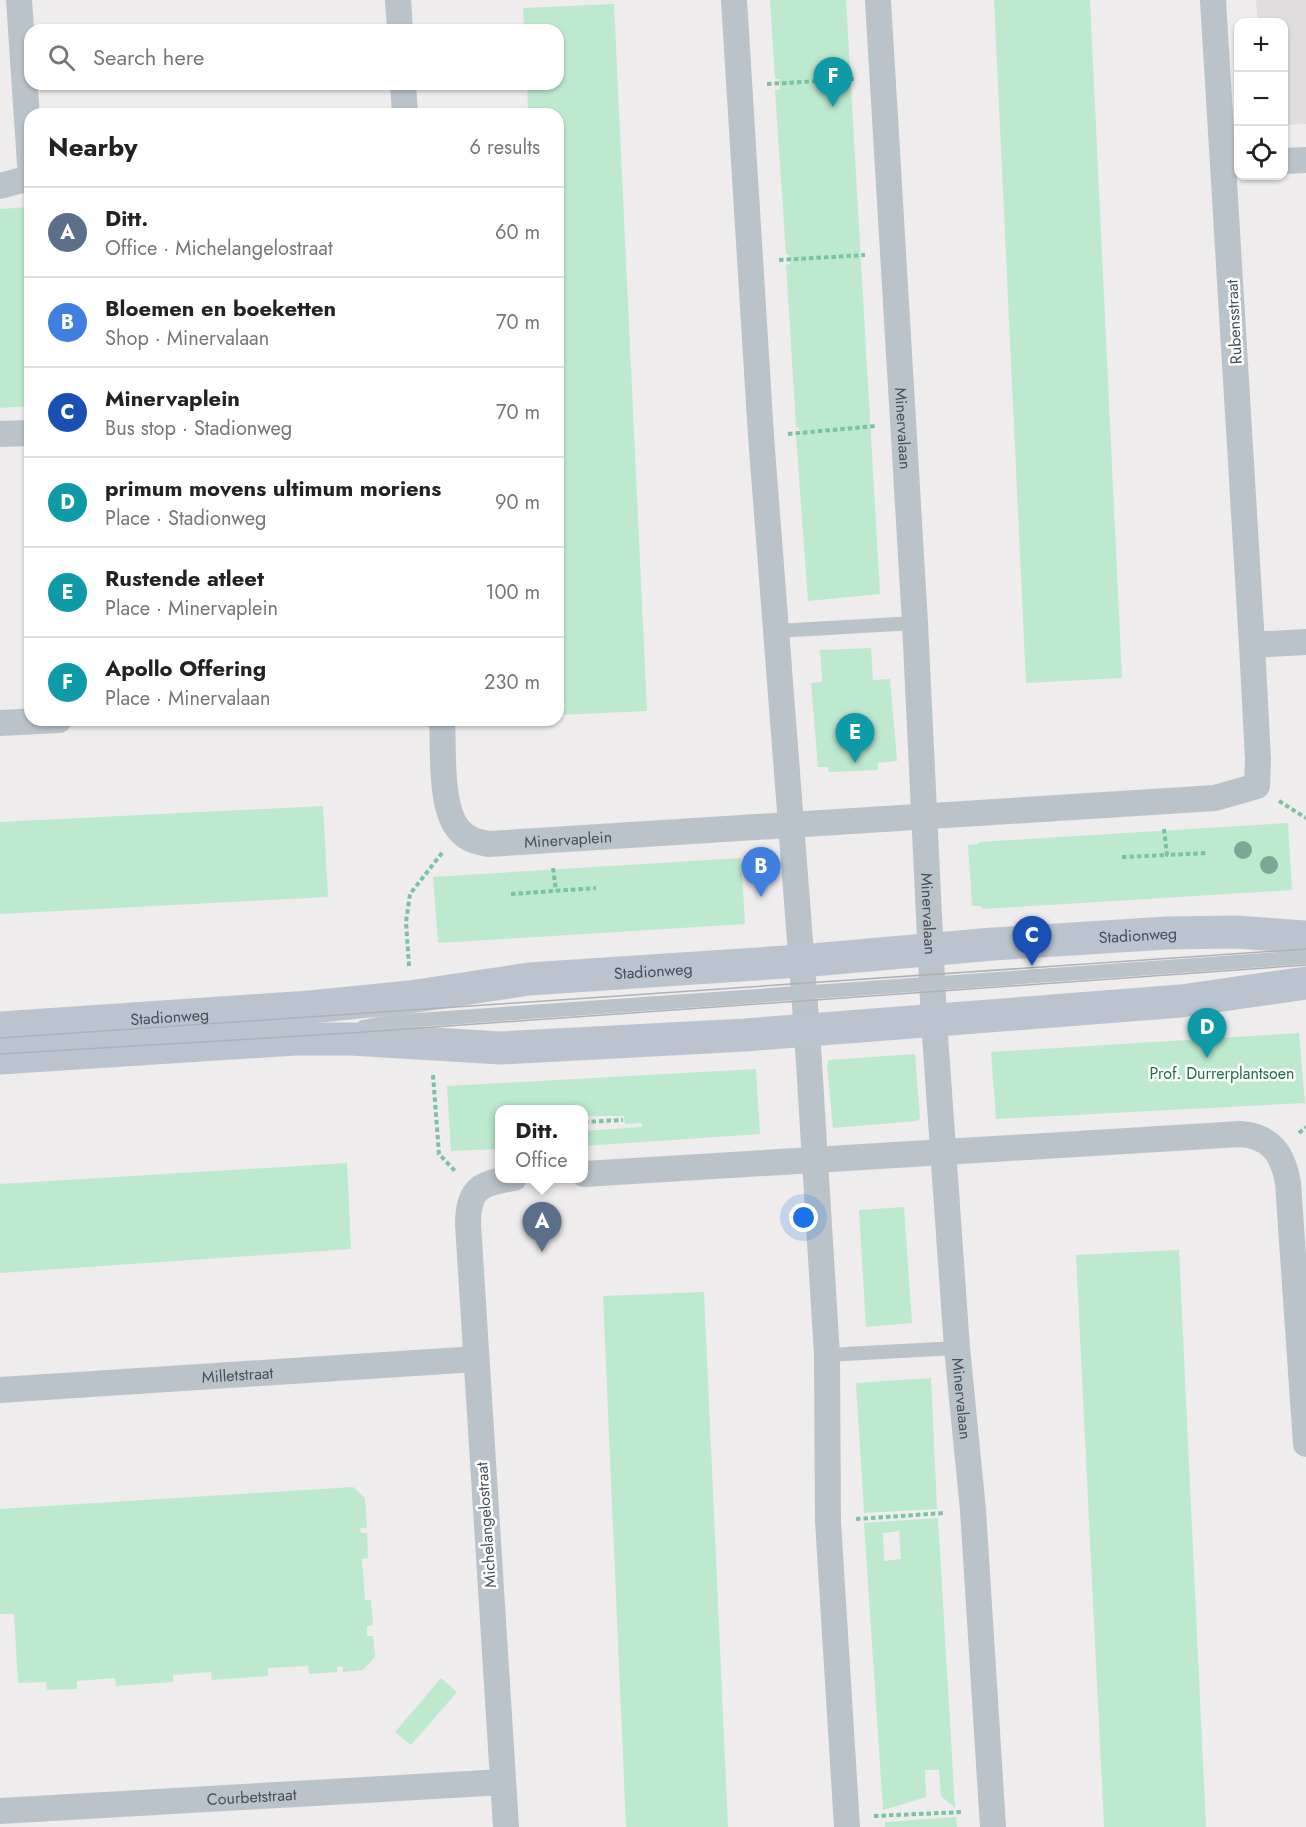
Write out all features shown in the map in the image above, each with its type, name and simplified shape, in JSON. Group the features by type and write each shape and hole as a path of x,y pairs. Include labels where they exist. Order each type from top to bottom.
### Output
{"main road":[{"name":"Stadionweg","path":"0,1028 310,1008 410,997 529,979 803,976 931,950 1167,933 1236,932 1306,937"},
{"name":"Stadionweg","path":"0,1058 296,1039 351,1039 432,1046 501,1048 807,1031 1181,1001 1306,982"}],"street":[{"path":"19,0 24,75"},
{"path":"398,0 400,24"},
{"path":"734,0 760,436 807,1031 827,1355 828,1521 847,1822"},
{"name":"Minervalaan","path":"878,0 901,423 915,623 922,817 934,1021 957,1348 973,1510 993,1819"},
{"name":"Rubensstraat","path":"1213,0 1231,165 1252,645"},
{"path":"25,90 26,108"},
{"path":"403,90 405,108"},
{"path":"1288,161 1306,160"},
{"path":"0,186 24,180"},
{"path":"0,434 24,433"},
{"path":"1252,645 1306,642"},
{"name":"Minervaplein","path":"459,830 472,840 489,844 1215,798 1257,786 1258,760 1252,645"},
{"path":"0,723 24,722"},
{"path":"442,726 446,798 450,815 459,830"},
{"path":"588,1174 943,1151 1252,1135 1264,1139 1279,1152 1285,1165 1288,1183 1302,1316 1306,1444"},
{"path":"475,1191 495,1181"},
{"name":"Michelangelostraat","path":"475,1191 468,1205 468,1224 506,1827"},
{"name":"Milletstraat","path":"0,1390 476,1359"},
{"name":"Courbetstraat","path":"0,1811 503,1782"}],"lane":[{"path":"776,631 915,623"},
{"name":"Stadionweg","path":"296,1039 389,1022 803,976 932,982 1306,957"},
{"path":"827,1355 957,1348"}],"path":[{"path":"740,86 883,77"},
{"path":"750,262 872,254"},
{"path":"760,436 901,423"},
{"path":"1160,801 1167,855"},
{"path":"410,997 406,922 410,894 459,830"},
{"path":"1122,857 1206,853"},
{"path":"511,894 596,888"},
{"path":"432,1046 439,1154 475,1191"},
{"path":"588,1122 623,1120"},
{"path":"828,1521 973,1510"},
{"path":"847,1822 993,1819"}],"shaded area":[{"path":"1256,0 1306,0 1306,124 1288,125 1288,18 1258,18"}],"green space":[{"path":"770,0 846,0 880,594 808,601 796,436 800,436 799,427 796,427 786,265 790,264 789,255 786,254 775,90 780,89 779,79 775,79"},
{"path":"994,0 1090,0 1122,678 1026,683"},
{"path":"614,4 647,711 564,715 564,108 528,108 527,90 564,90 564,24 524,24 523,8"},
{"path":"24,207 24,406 0,408 0,209"},
{"path":"871,648 873,680 890,679 897,761 878,763 878,770 829,772 828,767 818,767 811,683 822,682 820,650"},
{"path":"323,806 328,897 0,914 0,822"},
{"path":"1288,823 1292,890 982,909 981,906 972,906 968,845 979,842"},
{"path":"741,858 745,924 438,943 433,877"},
{"name":"Prof. Durrerplantsoen","path":"1299,1033 1305,1103 996,1119 991,1052"},
{"path":"915,1054 920,1118 917,1121 833,1128 827,1065 829,1060"},
{"path":"756,1069 760,1134 588,1146 588,1131 642,1127 642,1123 625,1124 624,1116 588,1116 588,1105 495,1105 495,1149 451,1151 447,1086"},
{"path":"347,1163 351,1249 0,1273 0,1184"},
{"path":"904,1207 912,1323 866,1327 859,1210"},
{"path":"1179,1250 1206,1827 1104,1827 1076,1255"},
{"path":"704,1292 728,1827 626,1827 603,1296"},
{"path":"931,1378 937,1509 864,1513 856,1383"},
{"path":"353,1487 365,1498 367,1528 360,1528 361,1533 367,1533 368,1558 362,1559 365,1600 371,1600 373,1625 367,1626 367,1636 373,1636 375,1657 363,1670 343,1672 343,1666 337,1667 337,1672 309,1674 308,1666 268,1668 268,1676 212,1680 211,1672 173,1675 173,1682 116,1686 115,1678 77,1681 77,1689 47,1690 46,1682 18,1683 14,1614 0,1614 0,1509"},
{"path":"938,1518 955,1808 941,1796 939,1770 925,1770 926,1797 883,1810 864,1523","holes":["899,1531 901,1559 884,1561 883,1533"]},
{"path":"441,1678 457,1692 411,1745 395,1732"},
{"path":"956,1817 957,1827 885,1827 885,1822"}],"tram line":[{"path":"0,1038 1306,949"},
{"path":"0,1054 350,1033 1306,965"}],"place":[{"name":"Apollo Offering","path":"833,107"},
{"name":"Rustende atleet","path":"855,763"},
{"name":"Bloemen en boeketten","path":"761,897"},
{"name":"Minervaplein","path":"1032,966"},
{"name":"primum movens ultimum moriens","path":"1207,1058"},
{"name":"Ditt.","path":"542,1252"}]}
